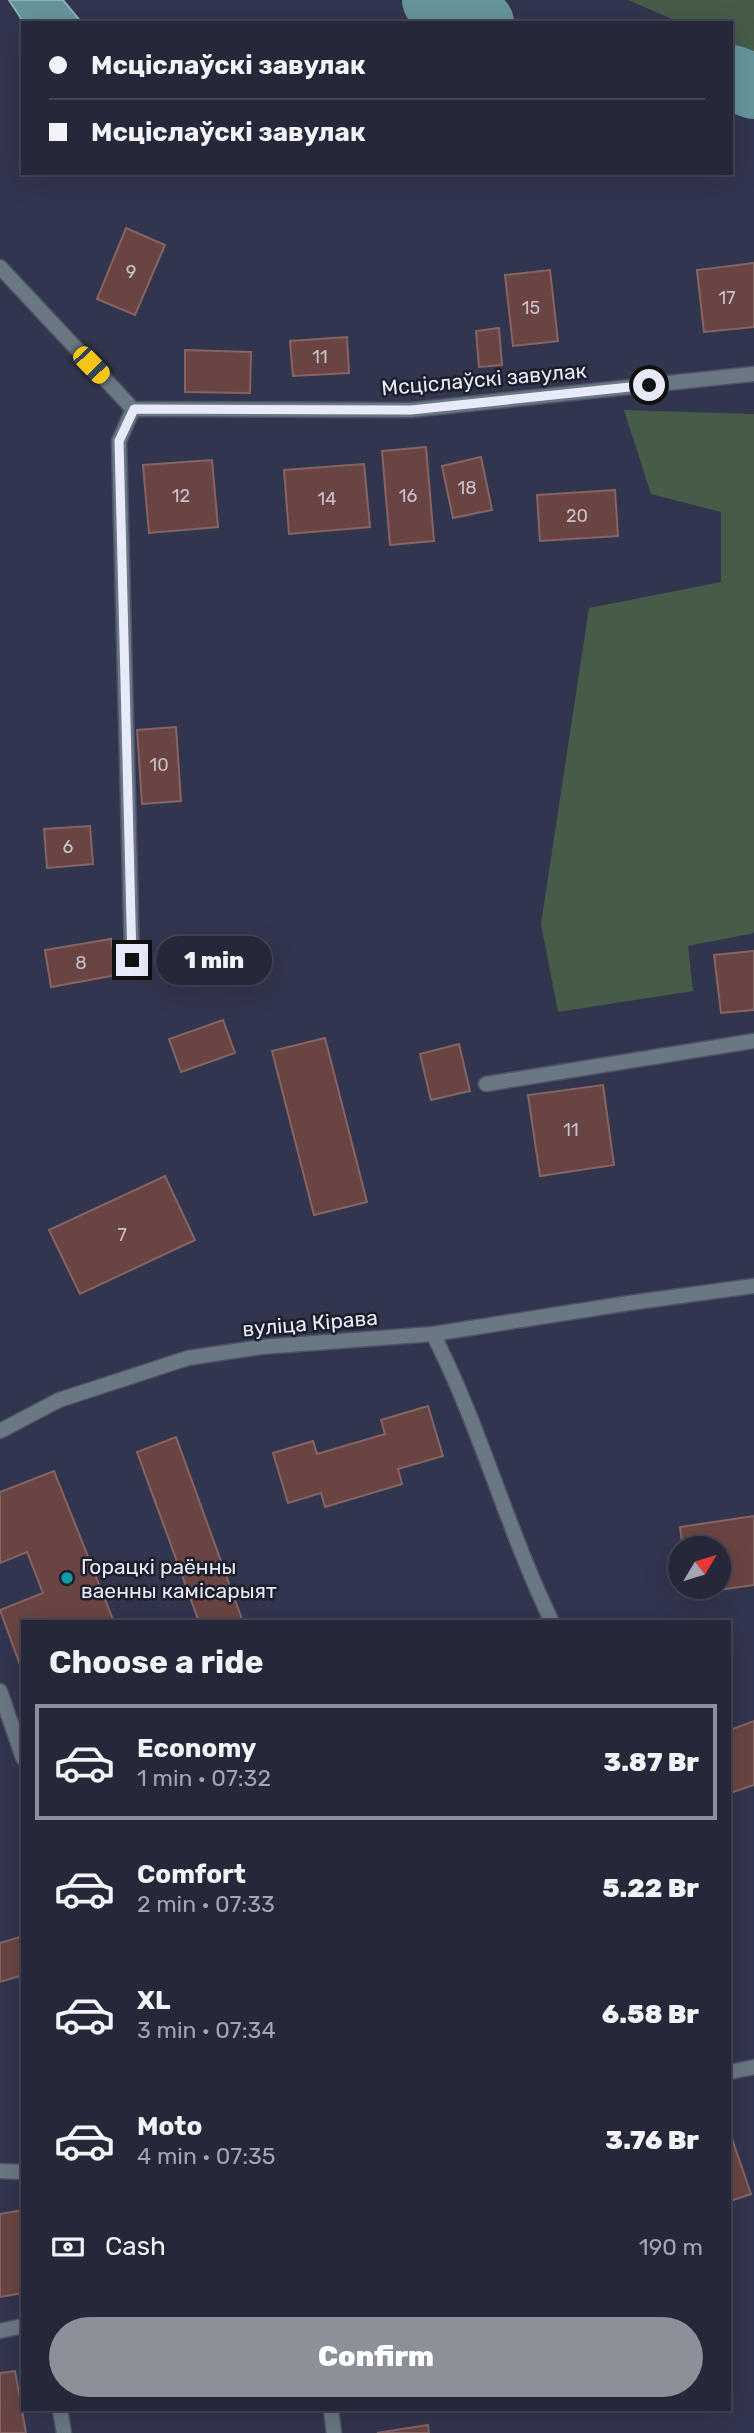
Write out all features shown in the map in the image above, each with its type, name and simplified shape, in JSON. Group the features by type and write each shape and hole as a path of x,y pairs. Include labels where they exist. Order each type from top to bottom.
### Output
{"street":[{"path":"0,267 134,409 119,441 132,960"},
{"name":"Мсціслаўскі завулак","path":"134,409 411,410 754,374"},
{"path":"486,1084 754,1041"},
{"name":"вуліца Кірава","path":"0,1431 59,1400 188,1358 261,1347 433,1334 636,1301 754,1286"},
{"path":"433,1334 451,1369 534,1585 551,1620"},
{"path":"0,1691 21,1752"},
{"path":"731,2072 754,2067"},
{"path":"0,2171 21,2172"},
{"path":"0,2331 21,2326"},
{"path":"60,2411 64,2433"},
{"path":"331,2411 334,2433"}],"shaded area":[{"path":"9,0 63,0 80,21 23,21"},
{"path":"628,0 754,0 754,54 733,45 733,21 676,21"},
{"path":"624,410 754,414 754,933 688,946 693,991 558,1012 541,924 589,608 721,582 721,512 651,494"}],"building":[{"path":"126,228 165,245 135,315 97,299"},
{"path":"754,263 754,327 704,332 697,270"},
{"path":"550,270 558,341 513,346 505,275"},
{"path":"499,328 502,365 479,367 476,331"},
{"path":"347,337 349,373 293,376 290,341"},
{"path":"185,350 251,352 250,393 185,392"},
{"path":"426,447 434,541 390,545 382,451"},
{"path":"481,457 492,510 453,518 442,466"},
{"path":"212,460 218,527 149,533 143,465"},
{"path":"364,464 370,527 289,534 284,470"},
{"path":"615,490 618,536 540,541 537,495"},
{"path":"176,727 181,801 142,804 137,730"},
{"path":"90,826 93,864 47,868 44,829"},
{"path":"111,939 117,975 51,987 45,950"},
{"path":"754,951 754,1010 721,1013 714,955"},
{"path":"223,1020 235,1053 181,1072 169,1039"},
{"path":"325,1038 367,1202 314,1215 272,1051"},
{"path":"459,1044 470,1091 431,1100 420,1054"},
{"path":"603,1085 614,1165 540,1176 528,1095"},
{"path":"165,1176 195,1240 80,1294 49,1230"},
{"path":"428,1406 443,1456 398,1469 402,1484 325,1507 321,1493 288,1503 273,1453 313,1441 317,1454 385,1434 381,1420"},
{"path":"176,1437 242,1620 198,1620 137,1452"},
{"name":"Горацкі раённы ваенны камісарыят","path":"54,1471 113,1620 21,1620 21,1668 0,1610 43,1593 27,1552 0,1563 0,1492"},
{"path":"754,1516 754,1585 732,1588 732,1536 681,1536 680,1527"},
{"path":"754,1721 754,1785 731,1793 731,1730"},
{"path":"21,1937 21,1976 0,1982 0,1943"},
{"path":"731,2136 751,2194 731,2201"},
{"path":"21,2210 21,2293 0,2297 0,2214"},
{"path":"15,2371 26,2433 0,2433 0,2373"},
{"path":"428,2425 429,2433 377,2433"}],"waterway":[{"path":"435,0 477,21"},
{"path":"733,78 754,86"}],"place":[{"name":"Горацкі раённы ваенны камісарыят","path":"67,1578"}],"route":[{"path":"132,960 119,441 134,409 411,410 649,385"}]}
